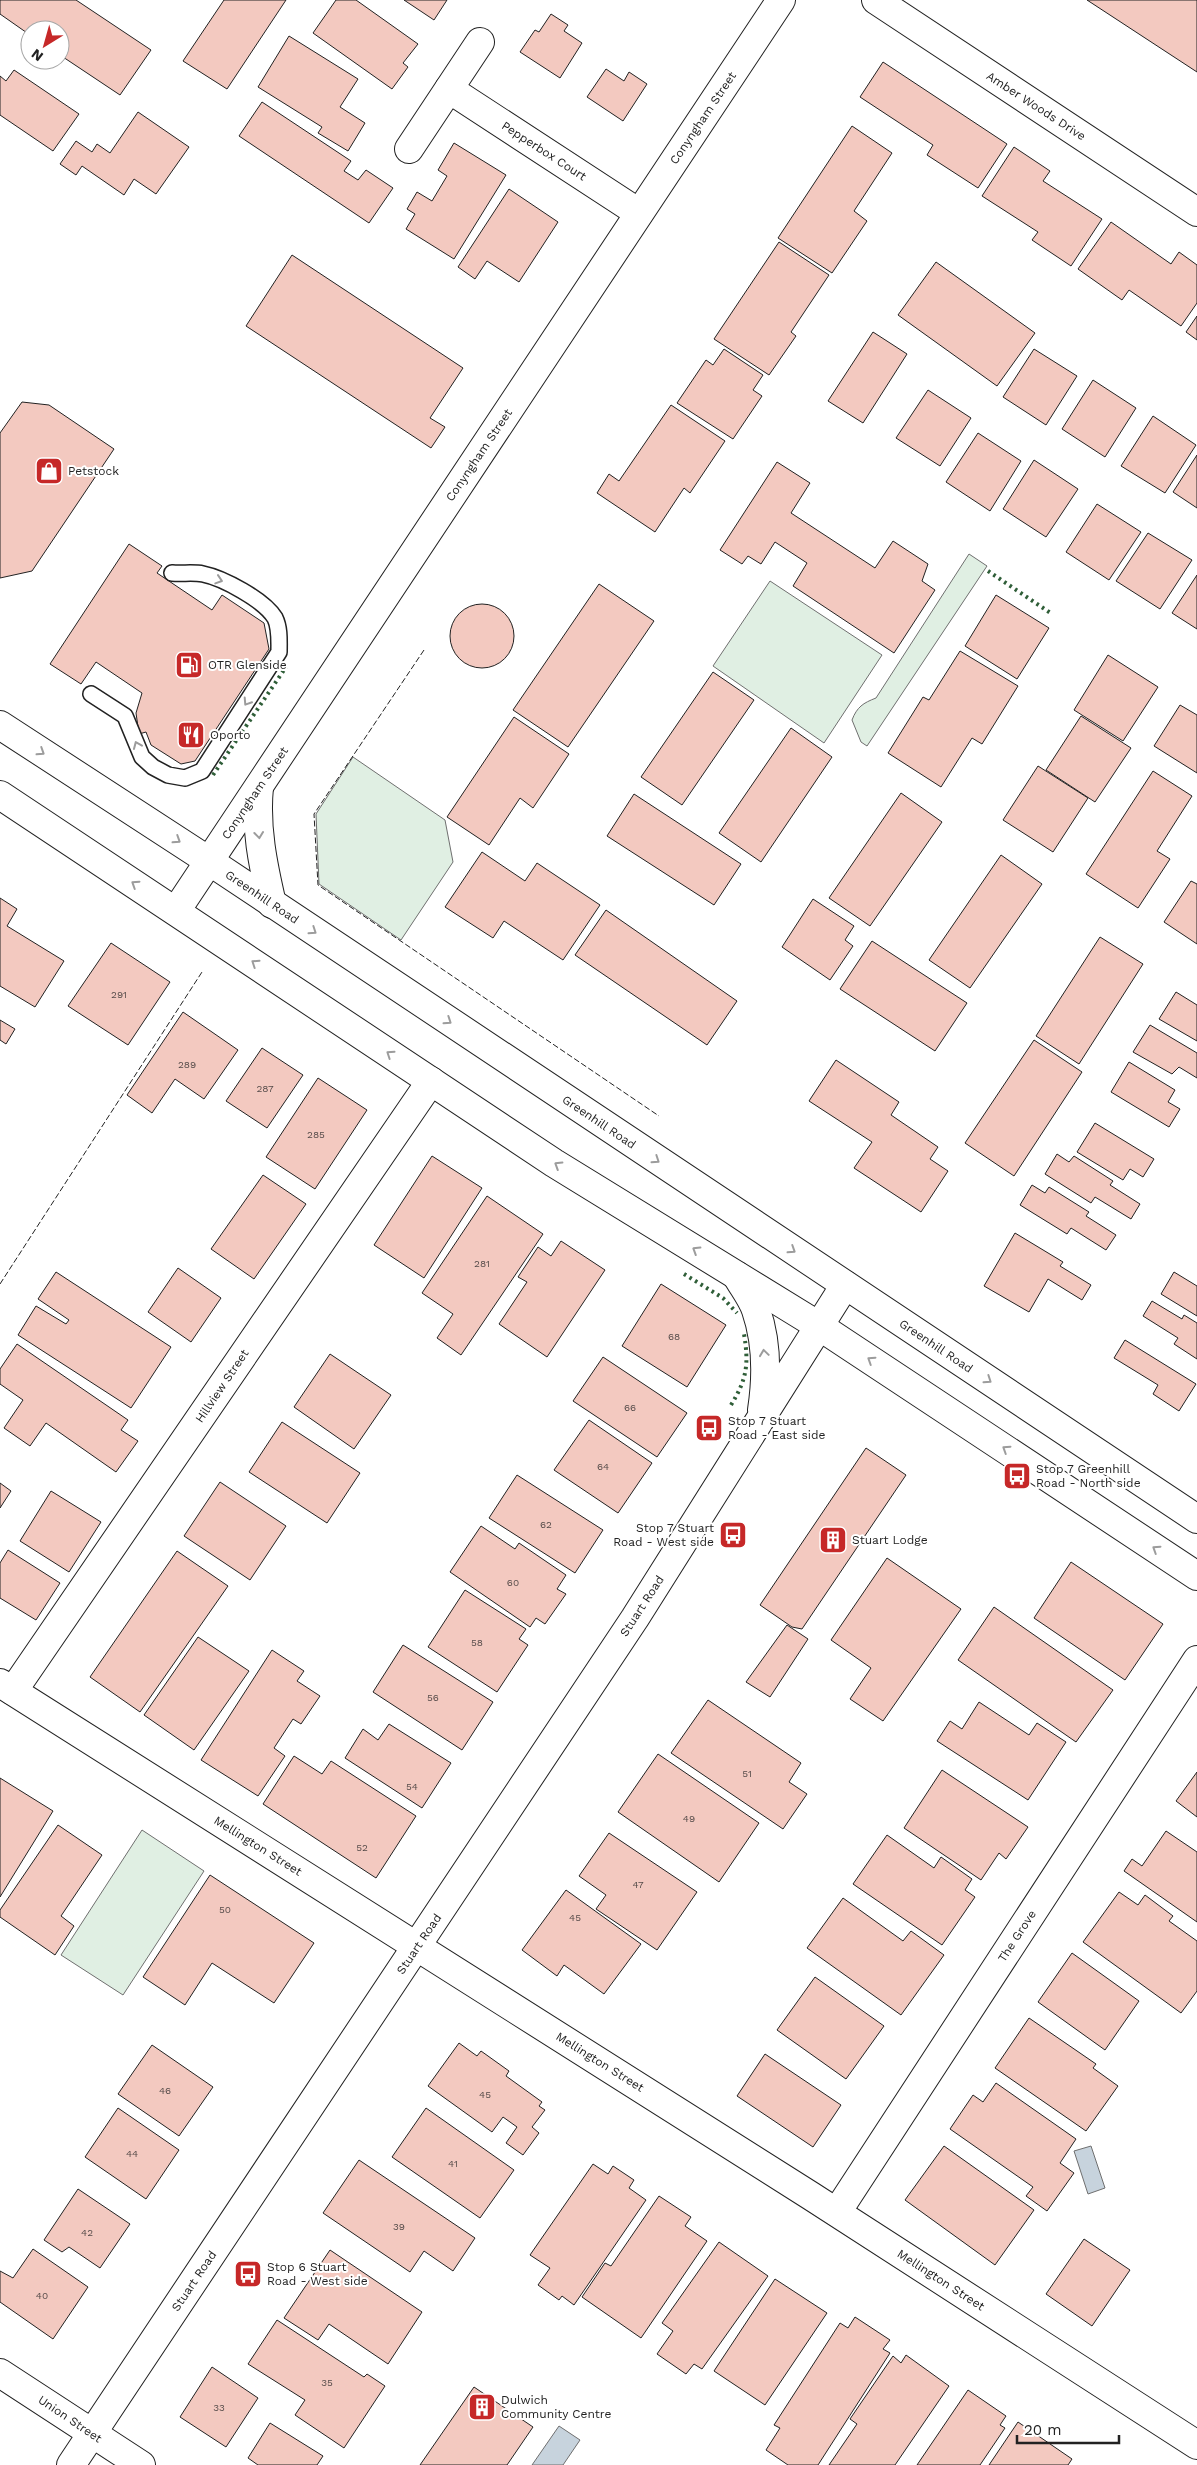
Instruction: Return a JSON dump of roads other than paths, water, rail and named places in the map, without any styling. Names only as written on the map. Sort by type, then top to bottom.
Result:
[{"type":"street","name":"Conyngham Street","points":[[176,911],[781,0]]},
{"type":"street","name":"Amber Woods Drive","points":[[876,0],[1197,212]]},
{"type":"street","points":[[409,149],[480,42]]},
{"type":"street","name":"Pepperbox Court","points":[[449,89],[639,213]]},
{"type":"street","name":"Greenhill Road","points":[[0,725],[209,861],[1197,1519]]},
{"type":"street","points":[[259,787],[256,811],[272,904]]},
{"type":"street","points":[[0,795],[554,1163],[819,1326],[1197,1576]]},
{"type":"street","name":"Hillview Street","points":[[7,1687],[431,1081]]},
{"type":"street","name":"Stuart Road","points":[[737,1276],[756,1309],[766,1357],[766,1387],[760,1419]]},
{"type":"street","name":"Stuart Road","points":[[72,2465],[635,1618],[845,1285]]},
{"type":"street","name":"The Grove","points":[[837,2212],[1197,1660]]},
{"type":"street","name":"Mellington Street","points":[[7,1687],[837,2212],[1197,2445]]},
{"type":"street","name":"Union Street","points":[[0,2373],[92,2435],[141,2465]]},
{"type":"lane","points":[[91,694],[125,716],[142,757],[154,767],[168,776],[184,778],[202,771],[279,652],[279,636],[276,619],[267,609],[230,583],[202,574],[172,573]]},
{"type":"place","name":"Petstock","points":[[49,471]]},
{"type":"place","name":"OTR Glenside","points":[[189,665]]},
{"type":"place","name":"Oporto","points":[[191,735]]},
{"type":"place","name":"Stop 7 Stuart Road - East side","points":[[709,1428]]},
{"type":"place","name":"Stop 7 Greenhill Road - North side","points":[[1017,1476]]},
{"type":"place","name":"Stop 7 Stuart Road - West side","points":[[733,1535]]},
{"type":"place","name":"Stuart Lodge","points":[[833,1540]]},
{"type":"place","name":"Stop 6 Stuart Road - West side","points":[[248,2274]]},
{"type":"place","name":"Dulwich Community Centre","points":[[482,2407]]}]
